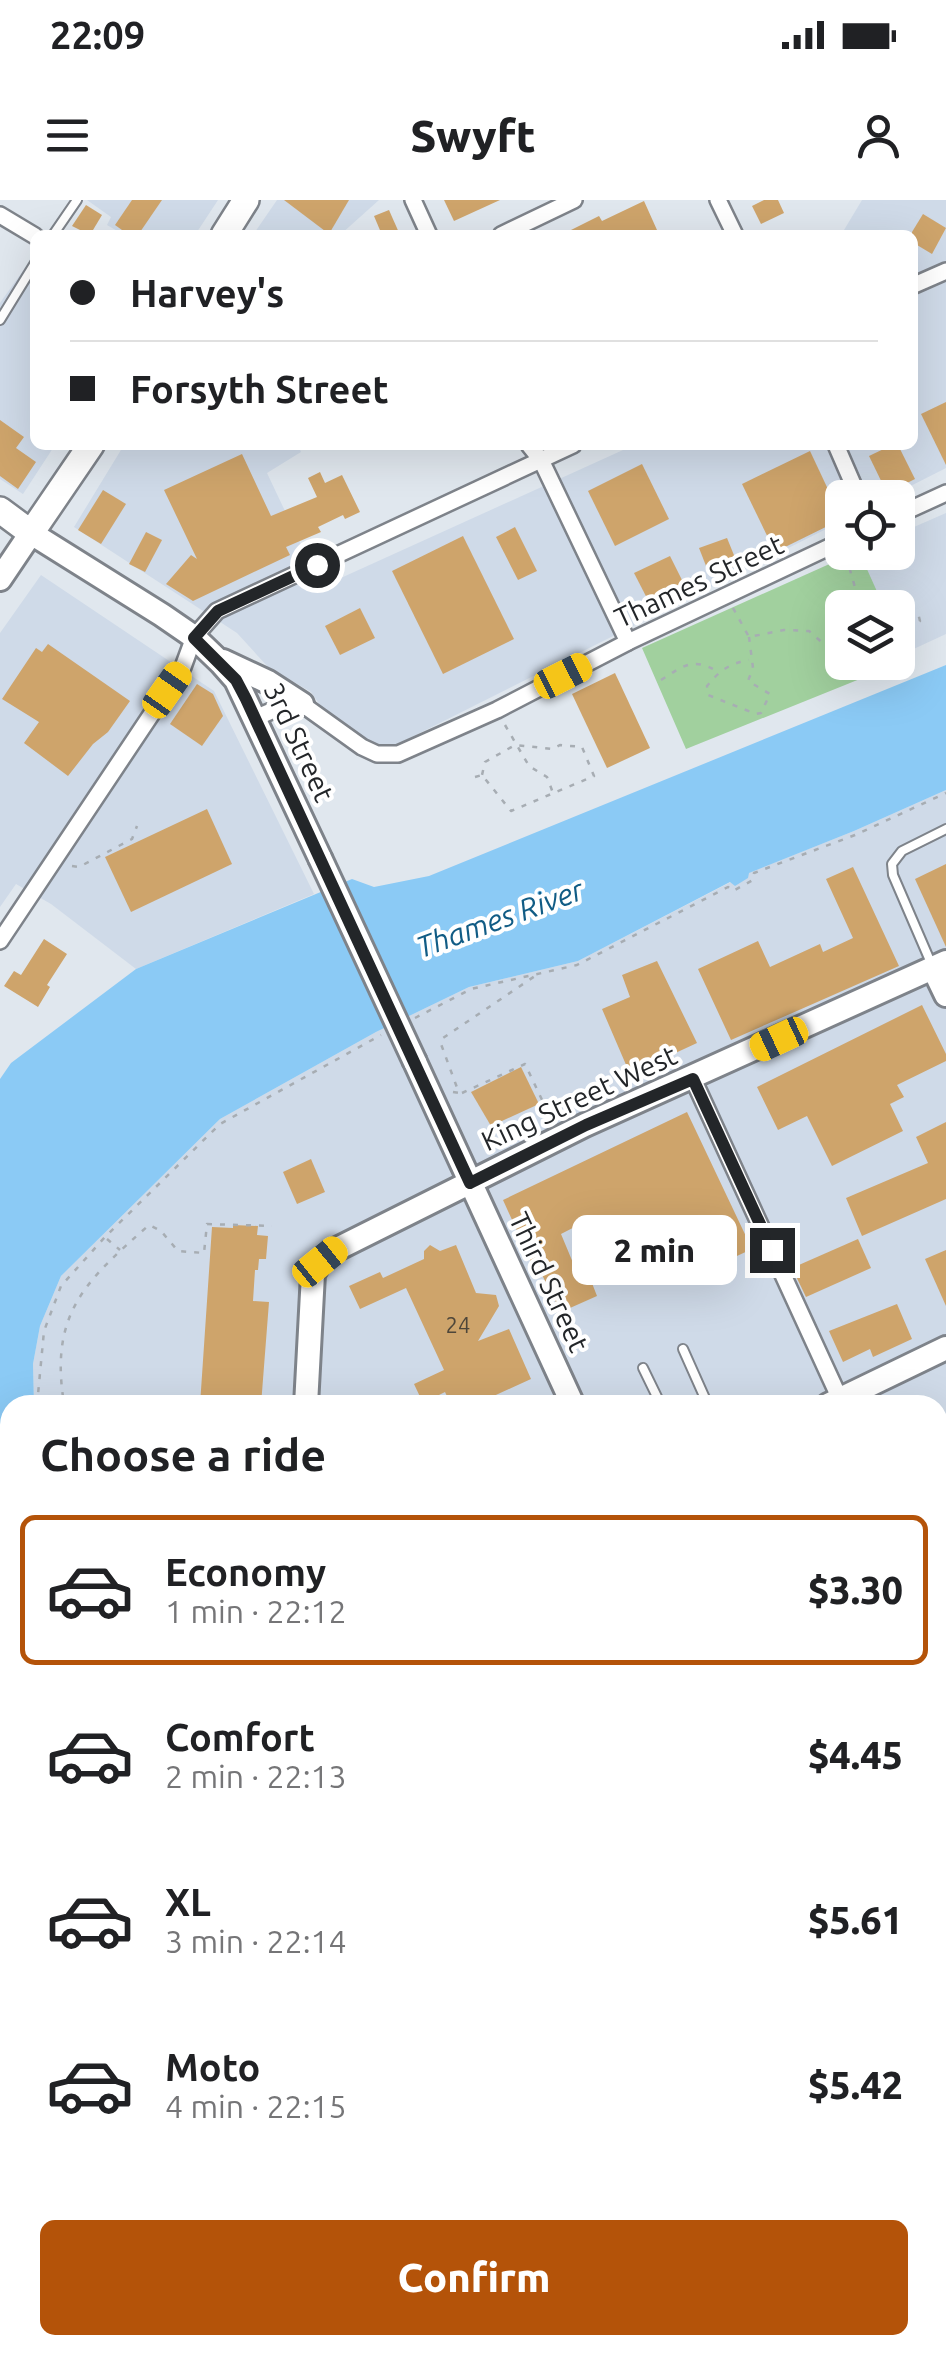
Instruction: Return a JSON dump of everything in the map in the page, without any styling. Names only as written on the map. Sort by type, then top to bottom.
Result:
[{"type":"main road","points":[[227,230],[246,200]]},
{"type":"main road","points":[[0,510],[31,532],[88,450]]},
{"type":"street","points":[[413,200],[428,230]]},
{"type":"street","points":[[512,230],[574,200]]},
{"type":"street","points":[[718,200],[733,230]]},
{"type":"street","points":[[0,214],[30,233]]},
{"type":"street","points":[[918,283],[946,271]]},
{"type":"street","points":[[533,450],[628,642]]},
{"type":"street","points":[[0,941],[182,667],[194,638],[218,611],[563,450]]},
{"type":"street","points":[[838,450],[851,480]]},
{"type":"street","points":[[915,508],[946,493]]},
{"type":"street","points":[[0,579],[31,532],[194,638],[215,657],[268,682],[302,704]]},
{"type":"street","name":"Thames Street","points":[[302,704],[362,746],[398,754],[498,710],[628,642],[825,549]]},
{"type":"street","name":"3rd Street","points":[[215,657],[236,680],[320,858]]},
{"type":"street","points":[[255,718],[283,706],[302,704]]},
{"type":"street","name":"Third Street","points":[[320,858],[568,1395]]},
{"type":"street","points":[[940,965],[946,995]]},
{"type":"street","name":"King Street West","points":[[306,1395],[313,1274],[320,1262],[337,1249],[586,1125],[940,965]]},
{"type":"street","points":[[693,1079],[831,1395]]},
{"type":"street","points":[[849,1395],[946,1348]]},
{"type":"lane","points":[[56,230],[77,200]]},
{"type":"lane","points":[[0,320],[30,272]]},
{"type":"lane","points":[[940,965],[893,875],[892,864],[902,850],[946,829]]},
{"type":"lane","points":[[682,1348],[703,1395]]},
{"type":"lane","points":[[643,1368],[655,1395]]},
{"type":"path","points":[[727,595],[749,636],[752,668],[748,681],[770,694],[760,712],[747,711],[708,695],[706,686],[718,672],[734,662],[750,660]]},
{"type":"path","points":[[915,624],[920,621],[917,609]]},
{"type":"path","points":[[749,636],[809,630],[825,645]]},
{"type":"path","points":[[661,680],[688,662],[703,663],[718,672]]},
{"type":"path","points":[[498,710],[515,745],[530,766],[547,778],[553,793]]},
{"type":"path","points":[[515,745],[553,750],[560,745],[582,747],[594,776],[511,811],[482,775],[485,762],[515,745]]},
{"type":"path","points":[[476,777],[482,775]]},
{"type":"path","points":[[405,1023],[470,989],[577,965],[728,887],[733,891],[753,880],[754,873],[855,835],[946,793]]},
{"type":"path","points":[[50,864],[79,867],[132,839],[137,826]]},
{"type":"path","points":[[460,1093],[441,1044],[443,1038],[538,974]]},
{"type":"path","points":[[38,1395],[44,1331],[61,1286],[106,1237],[220,1124],[389,1031]]},
{"type":"path","points":[[451,1092],[460,1093],[524,1064],[553,1122]]},
{"type":"path","points":[[63,1395],[58,1362],[64,1324],[85,1290],[149,1226],[160,1231],[178,1251],[204,1253],[207,1224],[272,1226]]},
{"type":"path","points":[[106,1237],[121,1251]]},
{"type":"shaded area","points":[[87,200],[218,200],[198,230],[116,230],[107,225],[111,217]]},
{"type":"shaded area","points":[[277,200],[379,200],[346,230],[256,230]]},
{"type":"shaded area","points":[[862,200],[946,200],[946,468],[915,484],[915,480],[825,480],[825,530],[398,744],[377,746],[324,711],[311,692],[268,667],[237,633],[74,527],[121,450],[300,450],[267,473],[321,587],[623,450],[918,450],[918,230],[844,230]]},
{"type":"shaded area","points":[[30,261],[30,450],[52,450],[23,494],[0,479],[0,303]]},
{"type":"shaded area","points":[[946,513],[946,634],[915,648],[915,590],[876,590],[866,570],[915,570],[915,527]]},
{"type":"shaded area","points":[[41,575],[214,691],[314,894],[136,969],[51,904],[16,884],[0,907],[0,633]]},
{"type":"shaded area","points":[[946,790],[946,1395],[34,1395],[33,1364],[40,1326],[61,1276],[220,1119],[376,1032],[469,987],[578,961],[731,882],[748,878],[748,873]]},
{"type":"green space","points":[[825,566],[825,570],[867,570],[876,590],[825,590],[825,680],[857,680],[686,749],[642,648]]},
{"type":"water","name":"Thames River","points":[[946,665],[946,790],[749,873],[735,886],[730,882],[578,961],[469,987],[376,1032],[220,1119],[61,1276],[40,1326],[33,1364],[34,1395],[0,1395],[0,1079],[11,1063],[136,969],[352,879],[374,887],[429,876]]},
{"type":"building","points":[[132,200],[162,200],[141,230],[122,230],[115,225]]},
{"type":"building","points":[[284,200],[349,200],[331,230],[324,230]]},
{"type":"building","points":[[444,200],[500,200],[454,221]]},
{"type":"building","points":[[764,200],[778,200],[784,213],[761,224],[752,206]]},
{"type":"building","points":[[644,201],[657,230],[571,230],[599,216],[602,221]]},
{"type":"building","points":[[86,205],[102,215],[93,230],[72,226]]},
{"type":"building","points":[[389,210],[398,230],[380,230],[374,216]]},
{"type":"building","points":[[923,214],[946,228],[932,254],[918,246],[918,230],[913,230]]},
{"type":"building","points":[[946,402],[946,465],[921,414]]},
{"type":"building","points":[[0,420],[24,437],[16,448],[36,462],[18,489],[0,476]]},
{"type":"building","points":[[882,450],[900,450],[915,479],[881,480],[869,456]]},
{"type":"building","points":[[810,451],[825,483],[825,527],[775,552],[742,484]]},
{"type":"building","points":[[242,454],[271,516],[317,497],[308,478],[320,472],[325,483],[342,475],[360,512],[318,527],[321,532],[286,547],[290,555],[193,601],[166,584],[191,555],[197,559],[164,490]]},
{"type":"building","points":[[642,464],[669,519],[615,546],[588,491]]},
{"type":"building","points":[[103,490],[126,504],[101,544],[78,530]]},
{"type":"building","points":[[515,527],[537,571],[518,580],[496,537]]},
{"type":"building","points":[[146,532],[162,540],[145,572],[129,564]]},
{"type":"building","points":[[463,536],[514,639],[443,674],[392,571]]},
{"type":"building","points":[[727,538],[738,565],[710,576],[699,548]]},
{"type":"building","points":[[670,556],[685,586],[650,604],[634,573]]},
{"type":"building","points":[[360,608],[375,638],[340,655],[325,626]]},
{"type":"building","points":[[48,644],[130,701],[68,776],[24,743],[39,722],[2,699],[36,648],[42,652]]},
{"type":"building","points":[[615,673],[650,748],[607,768],[572,694]]},
{"type":"building","points":[[197,684],[213,694],[223,716],[202,746],[170,724]]},
{"type":"building","points":[[207,809],[232,864],[131,912],[105,857]]},
{"type":"building","points":[[946,864],[946,947],[915,879]]},
{"type":"building","points":[[853,867],[899,966],[731,1040],[698,969],[758,941],[770,967],[820,944],[823,952],[853,938],[826,879]]},
{"type":"building","points":[[44,939],[67,954],[38,1007],[4,986],[14,971],[21,975]]},
{"type":"building","points":[[657,961],[697,1043],[630,1074],[602,1009],[630,997],[622,975]]},
{"type":"building","points":[[922,1005],[946,1061],[897,1085],[904,1097],[890,1104],[903,1131],[832,1166],[807,1116],[778,1130],[757,1087]]},
{"type":"building","points":[[521,1067],[539,1104],[491,1126],[471,1092]]},
{"type":"building","points":[[687,1112],[752,1249],[683,1281],[667,1248],[618,1268],[592,1218],[561,1234],[581,1282],[590,1278],[597,1296],[561,1312],[540,1271],[536,1273],[503,1200]]},
{"type":"building","points":[[946,1122],[946,1199],[862,1236],[846,1198],[928,1163],[916,1137]]},
{"type":"building","points":[[311,1159],[325,1192],[297,1204],[283,1172]]},
{"type":"building","points":[[258,1226],[257,1235],[268,1236],[266,1259],[259,1259],[255,1270],[253,1301],[269,1302],[262,1395],[201,1395],[212,1227]]},
{"type":"building","points":[[858,1239],[871,1268],[806,1297],[792,1268]]},
{"type":"building","points":[[430,1245],[440,1251],[456,1245],[476,1293],[496,1295],[499,1306],[478,1341],[509,1329],[531,1379],[496,1395],[419,1395],[414,1384],[444,1370],[406,1288],[360,1309],[349,1286],[380,1272],[383,1278],[424,1259],[424,1251]]},
{"type":"building","points":[[946,1250],[946,1306],[925,1259]]},
{"type":"building","points":[[897,1304],[912,1339],[873,1357],[870,1349],[843,1362],[829,1331]]},
{"type":"route","points":[[317,565],[218,611],[194,638],[236,680],[246,699],[470,1183],[586,1125],[693,1079],[772,1250]]}]
